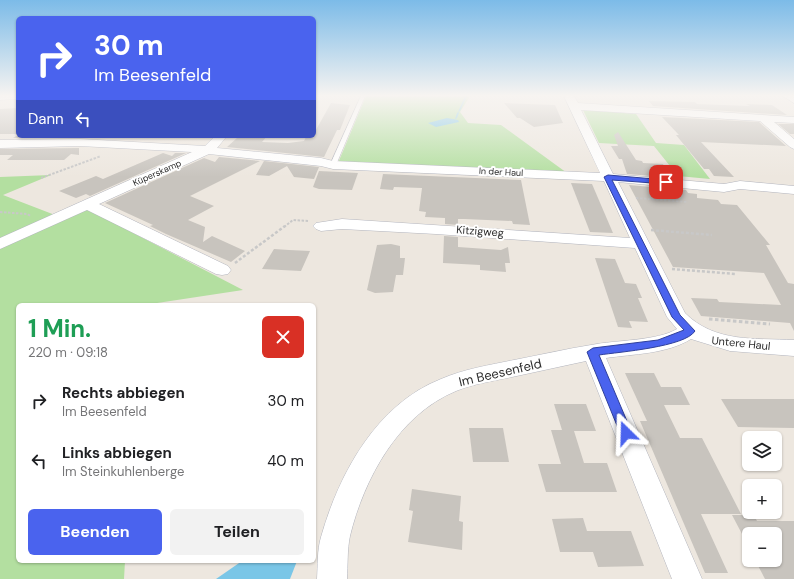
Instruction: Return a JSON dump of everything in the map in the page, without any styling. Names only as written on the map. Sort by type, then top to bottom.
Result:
[{"type":"street","points":[[582,123],[652,268],[683,324]]},
{"type":"street","points":[[768,123],[794,145]]},
{"type":"street","name":"Küperskamp","points":[[0,244],[208,150],[219,138]]},
{"type":"street","name":"In der Haul","points":[[0,144],[66,142],[131,144],[208,150],[321,162],[334,165],[608,177],[724,188],[740,185],[794,190]]},
{"type":"street","points":[[89,204],[222,270]]},
{"type":"street","name":"Kitzigweg","points":[[321,226],[342,224],[636,236]]},
{"type":"street","name":"Untere Haul","points":[[683,324],[705,338],[721,342],[794,348]]},
{"type":"street","name":"Im Beesenfeld","points":[[332,579],[335,538],[350,494],[368,458],[389,428],[417,403],[448,385],[478,376],[593,352],[658,343],[678,338],[683,324]]},
{"type":"street","points":[[593,352],[687,579]]},
{"type":"lane","points":[[334,165],[352,123]]},
{"type":"path","points":[[41,178],[102,156]]},
{"type":"path","points":[[617,197],[688,202]]},
{"type":"path","points":[[0,212],[27,214],[46,224]]},
{"type":"path","points":[[222,270],[230,266],[293,220],[306,220],[321,226]]},
{"type":"path","points":[[636,236],[712,235]]},
{"type":"path","points":[[652,268],[736,274]]},
{"type":"path","points":[[683,324],[770,324]]},
{"type":"green space","points":[[355,123],[468,123],[501,125],[567,173],[338,163]]},
{"type":"green space","points":[[589,123],[642,123],[656,143],[684,145],[710,179],[678,176],[654,146],[599,143]]},
{"type":"green space","points":[[51,175],[3,195],[55,215],[0,239],[0,177]]},
{"type":"green space","points":[[87,209],[243,290],[157,303],[16,303],[16,563],[125,563],[124,579],[0,579],[0,249]]},
{"type":"water","points":[[428,123],[454,123],[436,127]]},
{"type":"water","points":[[239,563],[296,563],[290,579],[216,579]]},
{"type":"building","points":[[0,123],[16,123],[16,134],[0,134]]},
{"type":"building","points":[[320,123],[343,123],[340,130],[337,130],[324,157],[227,147],[237,138],[265,138],[262,142],[288,143],[304,141],[306,138],[316,138],[316,130]]},
{"type":"building","points":[[528,123],[563,123],[534,127]]},
{"type":"building","points":[[668,123],[760,123],[786,146],[701,142],[734,177],[714,176],[709,169],[704,169],[676,135],[679,135]]},
{"type":"building","points":[[778,124],[794,124],[794,134],[790,134]]},
{"type":"building","points":[[618,132],[636,160],[642,161],[643,163],[663,164],[665,168],[670,168],[678,178],[627,174],[622,159],[619,159],[611,146],[618,146],[614,135]]},
{"type":"building","points":[[79,148],[79,155],[71,154],[64,160],[7,160],[13,155],[0,155],[0,149]]},
{"type":"building","points":[[163,153],[172,156],[175,153],[186,153],[90,196],[86,194],[76,198],[59,191],[96,176],[103,179]]},
{"type":"building","points":[[219,157],[260,161],[190,196],[214,206],[188,220],[205,227],[203,242],[212,236],[245,251],[231,262],[166,234],[150,226],[153,225],[105,203],[204,158],[215,162]]},
{"type":"building","points":[[264,161],[319,167],[314,179],[294,177],[287,166],[269,176],[256,175]]},
{"type":"building","points":[[319,171],[358,173],[352,190],[319,189],[313,187]]},
{"type":"building","points":[[383,174],[521,180],[530,225],[513,224],[512,221],[464,219],[458,219],[458,225],[445,224],[445,218],[425,217],[426,212],[419,211],[422,188],[394,187],[393,190],[380,189]]},
{"type":"building","points":[[571,183],[592,184],[613,233],[590,232]]},
{"type":"building","points":[[629,185],[686,190],[688,193],[697,194],[697,198],[718,200],[721,204],[737,205],[770,245],[766,245],[788,283],[794,284],[794,331],[790,323],[701,316],[691,298],[717,299],[719,302],[781,305],[764,273],[673,267]]},
{"type":"building","points":[[444,236],[458,237],[458,247],[501,250],[508,247],[510,263],[505,263],[506,272],[480,270],[480,265],[443,263]]},
{"type":"building","points":[[391,244],[400,246],[400,258],[405,258],[403,275],[396,275],[393,292],[375,293],[367,290],[377,245]]},
{"type":"building","points":[[274,249],[310,251],[301,271],[262,269]]},
{"type":"building","points":[[595,258],[615,259],[625,283],[636,284],[642,298],[638,298],[648,322],[629,321],[632,328],[618,327]]},
{"type":"building","points":[[625,373],[654,373],[661,387],[681,387],[690,405],[664,405],[680,438],[702,438],[741,514],[701,514],[728,573],[705,573],[640,421],[647,421]]},
{"type":"building","points":[[721,399],[794,399],[794,428],[738,427]]},
{"type":"building","points":[[554,404],[586,404],[596,431],[574,431],[584,463],[607,463],[617,492],[546,492],[538,464],[561,464],[551,430],[562,430]]},
{"type":"building","points":[[469,428],[503,428],[509,462],[473,462]]},
{"type":"building","points":[[412,489],[461,496],[459,521],[463,522],[462,550],[408,542],[413,511],[409,510]]},
{"type":"building","points":[[732,515],[742,515],[742,519],[756,519],[757,521],[794,521],[794,579],[765,579],[759,567],[782,567],[782,527],[742,527],[742,534]]},
{"type":"building","points":[[583,518],[587,531],[631,531],[644,566],[598,567],[593,552],[560,552],[552,519]]},
{"type":"route","points":[[626,433],[593,352],[658,343],[678,338],[690,331],[676,317],[608,177],[666,182]]}]
